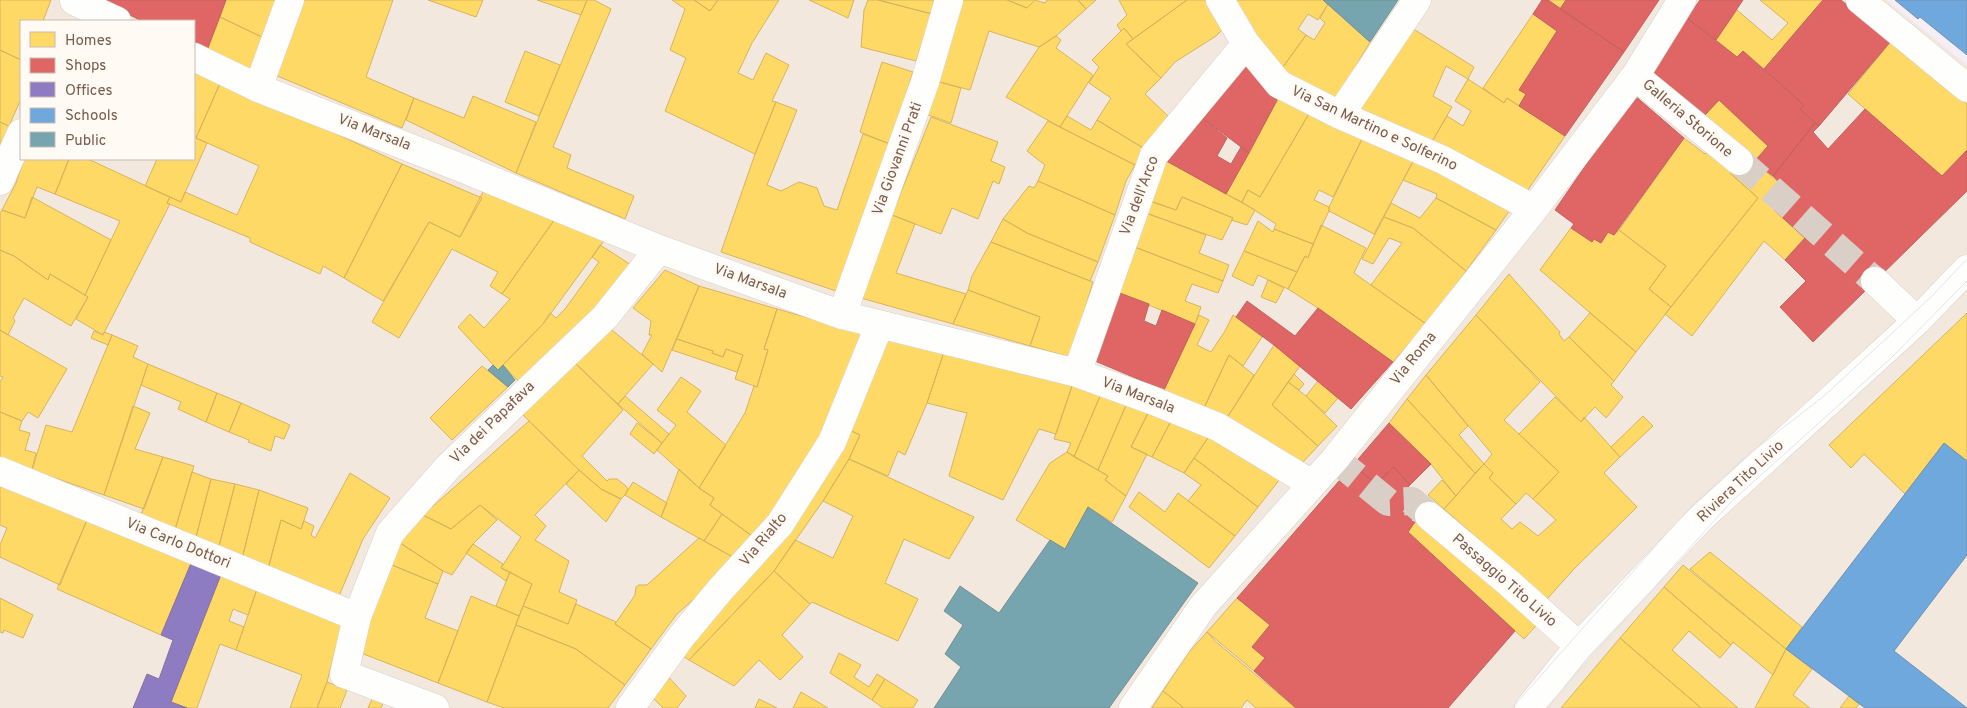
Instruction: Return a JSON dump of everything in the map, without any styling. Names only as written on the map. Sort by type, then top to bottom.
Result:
[{"type":"street","points":[[258,88],[290,0]]},
{"type":"street","name":"Via Giovanni Prati","points":[[842,315],[925,82],[949,0]]},
{"type":"street","name":"Via San Martino e Solferino","points":[[1220,0],[1246,44],[1279,84],[1340,115],[1443,160],[1526,205]]},
{"type":"street","points":[[1340,115],[1417,0]]},
{"type":"street","name":"Via Roma","points":[[1133,708],[1203,606],[1301,478],[1335,459],[1526,205],[1635,76],[1682,0]]},
{"type":"street","points":[[1860,0],[1967,88]]},
{"type":"street","points":[[72,8],[114,20]]},
{"type":"street","name":"Via dell'Arco","points":[[1077,373],[1154,154],[1246,44]]},
{"type":"street","name":"Via Marsala","points":[[195,58],[258,88],[660,249],[842,315],[879,326],[1077,373],[1154,401],[1218,427],[1301,478]]},
{"type":"street","name":"Galleria Storione","points":[[1635,76],[1739,162]]},
{"type":"street","points":[[0,181],[20,135]]},
{"type":"street","name":"Via dei Papafava","points":[[435,708],[344,674],[357,617],[390,533],[448,467],[605,317],[660,249]]},
{"type":"street","name":"Riviera Tito Livio","points":[[1529,708],[1579,646],[1701,518],[1917,321],[1967,269]]},
{"type":"street","points":[[1875,281],[1917,321]]},
{"type":"street","name":"Via Rialto","points":[[630,708],[681,637],[720,590],[780,524],[832,442],[879,326]]},
{"type":"street","name":"Via Carlo Dottori","points":[[0,471],[357,617]]},
{"type":"street","name":"Passaggio Tito Livio","points":[[1429,516],[1510,584],[1579,646]]},
{"type":"shaded area","points":[[0,0],[1967,0],[1967,708],[0,708]]},
{"type":"shaded area","points":[[1887,0],[1967,0],[1967,65],[1889,2]]},
{"type":"building: Homes","points":[[0,0],[51,0],[43,20],[20,20],[20,60],[0,50]]},
{"type":"building: Homes","points":[[226,0],[282,0],[268,40],[220,17]]},
{"type":"building: Homes","points":[[304,0],[393,0],[366,77],[414,98],[402,128],[275,75]]},
{"type":"building: Homes","points":[[428,0],[483,0],[476,17]]},
{"type":"building: Homes","points":[[537,0],[587,0],[581,15]]},
{"type":"building: Homes","points":[[587,0],[594,0],[611,9],[553,147],[571,155],[567,168],[634,196],[625,219],[516,173]]},
{"type":"building: Homes","points":[[672,0],[694,0],[710,11],[718,0],[779,0],[752,43],[738,73],[753,80],[766,53],[789,65],[772,101],[776,102],[755,154],[665,111],[686,58],[670,50],[685,9]]},
{"type":"building: Homes","points":[[694,0],[718,0],[710,11]]},
{"type":"building: Homes","points":[[809,0],[854,0],[848,18]]},
{"type":"building: Homes","points":[[868,0],[878,0],[932,14],[916,61],[861,47],[864,10]]},
{"type":"building: Homes","points":[[878,0],[936,0],[932,14]]},
{"type":"building: Homes","points":[[961,0],[1007,0],[1027,8],[1035,0],[1045,3],[1047,0],[1078,0],[1086,9],[1056,36],[1039,47],[989,31],[970,90],[936,81]]},
{"type":"building: Homes","points":[[1007,0],[1035,0],[1027,8]]},
{"type":"building: Homes","points":[[1078,0],[1096,0],[1086,9]]},
{"type":"building: Homes","points":[[1119,0],[1187,0],[1133,39],[1124,28],[1121,31],[1117,25],[1127,15]]},
{"type":"building: Homes","points":[[1187,0],[1213,0],[1228,24],[1216,36],[1175,62],[1161,78],[1126,44]]},
{"type":"building: Homes","points":[[1230,0],[1323,0],[1328,4],[1318,20],[1308,14],[1298,29],[1306,35],[1278,74]]},
{"type":"building: Homes","points":[[1548,0],[1566,0],[1560,9]]},
{"type":"building: Homes","points":[[1760,0],[1823,0],[1764,69],[1743,51],[1737,57],[1716,40],[1737,10],[1772,40],[1788,23]]},
{"type":"building: Homes","points":[[1328,4],[1370,42],[1337,98],[1278,74],[1306,35],[1314,40],[1325,23],[1320,18]]},
{"type":"building: Homes","points":[[1533,14],[1557,31],[1519,90],[1526,94],[1519,106],[1507,98],[1504,103],[1483,88]]},
{"type":"building: Homes","points":[[220,17],[268,40],[254,76],[206,53]]},
{"type":"building: Homes","points":[[1407,25],[1474,67],[1468,79],[1446,66],[1433,96],[1452,107],[1430,145],[1355,108]]},
{"type":"building: Homes","points":[[1124,28],[1133,39],[1126,44],[1161,78],[1145,94],[1168,116],[1145,149],[1097,120],[1111,98],[1089,83],[1099,67],[1092,60]]},
{"type":"building: Homes","points":[[1056,36],[1061,40],[1056,48],[1093,75],[1060,127],[1006,97],[1039,47]]},
{"type":"building: Homes","points":[[1891,41],[1967,104],[1967,150],[1942,176],[1848,94]]},
{"type":"building: Homes","points":[[0,50],[20,60],[20,101],[9,126],[0,122]]},
{"type":"building: Homes","points":[[525,51],[560,65],[539,116],[505,102]]},
{"type":"building: Homes","points":[[882,62],[913,72],[890,144],[860,132]]},
{"type":"building: Homes","points":[[195,68],[221,81],[196,138],[207,143],[181,202],[145,186],[157,160],[195,160]]},
{"type":"building: Homes","points":[[1468,79],[1504,103],[1507,98],[1565,136],[1525,194],[1430,145],[1447,116],[1463,126],[1471,111],[1455,101]]},
{"type":"building: Homes","points":[[221,81],[402,164],[344,278],[323,266],[320,274],[250,242],[250,238],[167,203],[170,197],[181,202],[185,192],[237,215],[259,166],[196,138]]},
{"type":"building: Homes","points":[[936,81],[961,88],[951,123],[926,114]]},
{"type":"building: Homes","points":[[1281,94],[1310,112],[1260,197],[1248,190],[1242,202],[1226,194]]},
{"type":"building: Homes","points":[[473,96],[536,122],[516,173],[406,120],[414,98],[464,118]]},
{"type":"building: Homes","points":[[1719,100],[1768,146],[1754,162],[1704,116]]},
{"type":"building: Homes","points":[[776,102],[797,110],[767,185],[781,191],[799,182],[817,188],[824,206],[837,210],[863,134],[890,144],[836,291],[721,252],[755,154]]},
{"type":"building: Homes","points":[[1310,112],[1364,135],[1333,197],[1319,190],[1314,200],[1329,207],[1329,211],[1313,244],[1274,229],[1276,224],[1242,202],[1248,190],[1260,197]]},
{"type":"building: Homes","points":[[1067,116],[1091,130],[1097,120],[1145,149],[1135,165],[1060,127]]},
{"type":"building: Homes","points":[[931,117],[998,142],[991,161],[1005,167],[999,184],[993,181],[978,219],[952,208],[941,234],[892,215]]},
{"type":"building: Homes","points":[[1048,121],[1135,165],[1126,181],[1115,215],[1038,181],[1045,165],[1027,151]]},
{"type":"building: Homes","points":[[0,122],[9,126],[0,148]]},
{"type":"building: Homes","points":[[1364,135],[1415,158],[1374,234],[1329,211],[1329,207]]},
{"type":"building: Homes","points":[[1684,138],[1705,154],[1712,145],[1737,164],[1730,173],[1758,198],[1671,307],[1649,289],[1666,266],[1619,230]]},
{"type":"building: Homes","points":[[1744,153],[1790,192],[1774,210],[1805,238],[1785,260],[1764,241],[1692,336],[1665,314],[1758,198],[1730,173]]},
{"type":"building: Homes","points":[[1161,158],[1255,210],[1247,225],[1231,220],[1233,218],[1182,197],[1176,210],[1147,200]]},
{"type":"building: Homes","points":[[1415,158],[1512,207],[1496,230],[1436,198],[1437,194],[1403,180]]},
{"type":"building: Homes","points":[[24,160],[69,160],[55,194],[37,187],[25,218],[2,210],[16,183]]},
{"type":"building: Homes","points":[[69,160],[90,160],[170,197],[167,203],[170,204],[103,335],[76,319],[88,297],[85,295],[120,221],[55,194]]},
{"type":"building: Homes","points":[[402,164],[482,198],[460,237],[429,222],[383,301],[344,278]]},
{"type":"building: Homes","points":[[1038,181],[1115,215],[1098,262],[1027,233],[1003,219],[1029,186],[1034,188]]},
{"type":"building: Homes","points":[[486,186],[557,216],[502,294],[490,286],[498,272],[452,249],[399,338],[372,322],[429,222],[460,237]]},
{"type":"building: Homes","points":[[32,197],[111,240],[85,295],[50,274],[48,280],[14,256],[0,250],[0,213],[2,210],[25,218]]},
{"type":"building: Homes","points":[[1182,197],[1233,218],[1222,240],[1143,212],[1147,200],[1176,210]]},
{"type":"building: Homes","points":[[1436,198],[1496,230],[1466,271],[1413,228],[1384,217],[1391,203],[1420,218]]},
{"type":"building: Homes","points":[[1143,212],[1206,235],[1199,253],[1229,265],[1223,281],[1132,246]]},
{"type":"building: Homes","points":[[892,215],[915,224],[896,273],[966,294],[953,324],[854,296]]},
{"type":"building: Homes","points":[[557,216],[606,238],[543,324],[498,370],[458,327],[470,314],[484,328],[510,299],[502,294]]},
{"type":"building: Homes","points":[[1384,217],[1413,228],[1466,271],[1426,324],[1371,285],[1402,243],[1389,238],[1373,264],[1362,259]]},
{"type":"building: Homes","points":[[1003,219],[1027,233],[1098,262],[1090,281],[991,242]]},
{"type":"building: Homes","points":[[1258,221],[1273,232],[1274,229],[1313,244],[1308,258],[1305,256],[1297,272],[1244,251]]},
{"type":"building: Homes","points":[[1321,225],[1366,248],[1354,273],[1426,324],[1393,362],[1318,308],[1288,289],[1305,256],[1308,258]]},
{"type":"building: Homes","points":[[1571,228],[1592,242],[1594,239],[1601,243],[1608,232],[1614,235],[1619,230],[1666,266],[1649,289],[1671,307],[1636,352],[1540,270]]},
{"type":"building: Homes","points":[[991,242],[1093,282],[1070,357],[1030,346],[1040,317],[968,290],[972,276]]},
{"type":"building: Homes","points":[[600,245],[636,268],[520,383],[503,365],[543,324],[550,313],[556,318],[565,309],[599,262],[592,257]]},
{"type":"building: Homes","points":[[1132,246],[1223,281],[1218,293],[1192,284],[1185,301],[1201,307],[1195,324],[1117,292]]},
{"type":"building: Homes","points":[[0,250],[14,256],[48,280],[50,274],[88,297],[71,326],[24,298],[13,318],[15,321],[8,335],[0,330]]},
{"type":"building: Homes","points":[[1244,251],[1297,272],[1288,289],[1258,275],[1253,286],[1232,276]]},
{"type":"building: Homes","points":[[665,270],[699,286],[662,372],[642,354],[652,335],[649,335],[651,321],[633,308]]},
{"type":"building: Homes","points":[[1509,274],[1560,332],[1559,334],[1564,341],[1569,337],[1614,381],[1611,385],[1623,397],[1606,418],[1595,407],[1581,422],[1476,315]]},
{"type":"building: Homes","points":[[1268,280],[1284,288],[1276,303],[1261,297]]},
{"type":"building: Homes","points":[[699,286],[777,309],[764,349],[768,350],[757,387],[735,379],[743,355],[726,349],[723,357],[712,353],[713,351],[677,339]]},
{"type":"building: Homes","points":[[968,290],[1040,317],[1030,346],[953,324]]},
{"type":"building: Homes","points":[[777,309],[869,335],[826,432],[756,539],[710,505],[714,498],[699,488],[745,413],[754,386],[757,387],[768,350],[764,349]]},
{"type":"building: Homes","points":[[1590,313],[1636,352],[1614,381],[1569,337]]},
{"type":"building: Homes","points":[[1967,313],[1967,461],[1944,443],[1905,494],[1864,454],[1851,468],[1829,445]]},
{"type":"building: Homes","points":[[1199,315],[1209,320],[1197,345],[1211,352],[1233,315],[1262,337],[1243,366],[1229,355],[1203,410],[1164,390]]},
{"type":"building: Homes","points":[[1476,315],[1540,382],[1504,420],[1559,472],[1533,499],[1526,493],[1516,504],[1489,478],[1493,473],[1484,464],[1492,454],[1426,375]]},
{"type":"building: Homes","points":[[606,325],[653,364],[618,404],[572,360]]},
{"type":"building: Homes","points":[[0,330],[67,369],[38,418],[28,412],[22,421],[0,412],[0,382],[3,377],[0,376]]},
{"type":"building: Homes","points":[[94,331],[103,335],[104,332],[112,335],[108,345],[91,338]]},
{"type":"building: Homes","points":[[112,335],[138,346],[133,357],[148,364],[104,495],[32,470],[46,425],[72,432]]},
{"type":"building: Homes","points":[[884,336],[944,352],[927,403],[905,455],[898,451],[888,476],[849,459],[860,435],[843,427]]},
{"type":"building: Homes","points":[[677,339],[713,351],[712,353],[723,357],[726,349],[743,355],[737,372],[672,350]]},
{"type":"building: Homes","points":[[1274,345],[1300,366],[1272,405],[1318,446],[1302,463],[1225,421]]},
{"type":"building: Homes","points":[[944,352],[1072,386],[1056,434],[1039,429],[1003,500],[949,476],[967,413],[927,403]]},
{"type":"building: Homes","points":[[1229,355],[1254,375],[1225,421],[1203,410]]},
{"type":"building: Homes","points":[[572,360],[623,410],[582,456],[607,481],[609,479],[617,479],[626,486],[628,489],[621,499],[601,489],[521,413]]},
{"type":"building: Homes","points":[[148,364],[217,393],[206,422],[178,409],[181,402],[141,385]]},
{"type":"building: Homes","points":[[482,366],[508,387],[452,440],[430,418]]},
{"type":"building: Homes","points":[[1294,374],[1304,384],[1299,390],[1288,382]]},
{"type":"building: Homes","points":[[1426,375],[1468,426],[1459,435],[1484,464],[1475,473],[1407,399]]},
{"type":"building: Homes","points":[[681,377],[701,391],[687,412],[726,445],[699,488],[657,450],[676,425],[657,410]]},
{"type":"building: Homes","points":[[1318,381],[1338,398],[1325,413],[1306,396]]},
{"type":"building: Homes","points":[[1288,382],[1306,396],[1337,426],[1318,446],[1272,405]]},
{"type":"building: Homes","points":[[1072,386],[1101,394],[1074,457],[1067,452],[1071,443],[1054,439]]},
{"type":"building: Homes","points":[[217,393],[241,403],[229,432],[206,422]]},
{"type":"building: Homes","points":[[1101,394],[1127,403],[1098,470],[1074,457]]},
{"type":"building: Homes","points":[[625,396],[669,434],[662,443],[618,404]]},
{"type":"building: Homes","points":[[1555,397],[1581,422],[1584,417],[1620,457],[1604,473],[1637,507],[1574,569],[1547,599],[1444,509],[1484,464],[1493,473],[1489,478],[1516,504],[1501,519],[1512,529],[1520,522],[1538,536],[1556,520],[1533,499],[1559,472],[1519,434]]},
{"type":"building: Homes","points":[[1407,399],[1475,473],[1456,496],[1431,464],[1389,423]]},
{"type":"building: Homes","points":[[241,403],[290,425],[284,439],[275,436],[271,451],[229,432]]},
{"type":"building: Homes","points":[[1127,403],[1149,411],[1131,447],[1147,454],[1126,496],[1105,480],[1108,476],[1098,470]]},
{"type":"building: Homes","points":[[133,406],[150,413],[135,449],[163,457],[144,509],[104,495]]},
{"type":"building: Homes","points":[[1149,411],[1171,421],[1152,457],[1131,447]]},
{"type":"building: Homes","points":[[0,412],[22,421],[19,430],[30,433],[25,450],[36,453],[32,470],[0,460]]},
{"type":"building: Homes","points":[[1643,416],[1653,426],[1620,457],[1611,447]]},
{"type":"building: Homes","points":[[529,421],[579,470],[535,515],[546,526],[535,540],[569,561],[559,592],[577,600],[568,624],[523,606],[532,584],[501,568],[521,537],[480,505],[451,529],[423,515]]},
{"type":"building: Homes","points":[[1171,421],[1212,432],[1184,473],[1152,457]]},
{"type":"building: Homes","points":[[637,423],[662,443],[654,454],[630,434]]},
{"type":"building: Homes","points":[[843,427],[860,435],[849,459],[823,501],[774,571],[689,660],[679,653]]},
{"type":"building: Homes","points":[[1212,432],[1280,479],[1258,507],[1194,458]]},
{"type":"building: Homes","points":[[1067,452],[1108,476],[1105,480],[1126,496],[1112,522],[1088,507],[1065,549],[1016,520],[1050,463]]},
{"type":"building: Homes","points":[[163,457],[194,466],[174,533],[140,517]]},
{"type":"building: Homes","points":[[1194,458],[1258,507],[1235,536],[1188,501],[1201,485],[1184,473]]},
{"type":"building: Homes","points":[[849,459],[974,517],[949,559],[904,539],[885,583],[918,599],[898,641],[812,602],[810,604],[774,571],[795,540],[833,558],[853,516],[823,501]]},
{"type":"building: Homes","points":[[679,469],[699,488],[714,498],[710,505],[722,514],[704,541],[661,517]]},
{"type":"building: Homes","points":[[579,470],[601,489],[621,499],[606,522],[566,484]]},
{"type":"building: Homes","points":[[192,472],[211,479],[195,541],[174,533]]},
{"type":"building: Homes","points":[[350,473],[390,498],[363,539],[339,596],[268,569],[281,520],[301,529],[304,521],[314,526],[311,535],[315,538]]},
{"type":"building: Homes","points":[[211,479],[235,484],[218,550],[195,541]]},
{"type":"building: Homes","points":[[1442,480],[1456,496],[1444,509],[1428,495]]},
{"type":"building: Homes","points":[[633,482],[667,503],[661,517],[625,495]]},
{"type":"building: Homes","points":[[0,483],[87,520],[60,585],[0,557],[0,545],[7,528],[0,525]]},
{"type":"building: Homes","points":[[235,484],[259,490],[242,559],[218,550]]},
{"type":"building: Homes","points":[[259,490],[308,508],[301,529],[281,520],[268,569],[242,559]]},
{"type":"building: Homes","points":[[1139,492],[1165,512],[1178,493],[1235,536],[1209,568],[1129,507]]},
{"type":"building: Homes","points":[[480,505],[497,520],[473,544],[452,575],[397,541],[423,515],[451,529]]},
{"type":"building: Homes","points":[[722,514],[756,539],[738,560],[704,541]]},
{"type":"building: Homes","points":[[87,520],[192,561],[161,635],[57,589]]},
{"type":"building: Homes","points":[[1415,522],[1544,617],[1524,639],[1408,532]]},
{"type":"building: Homes","points":[[699,538],[738,560],[677,614],[651,649],[615,624],[635,595],[636,587],[647,585]]},
{"type":"building: Homes","points":[[397,541],[443,571],[438,584],[387,563]]},
{"type":"building: Homes","points":[[473,544],[503,564],[501,568],[510,572],[506,581],[466,553]]},
{"type":"building: Homes","points":[[1710,552],[1802,627],[1786,649],[1690,569]]},
{"type":"building: Homes","points":[[387,563],[438,584],[425,618],[458,631],[438,683],[356,651]]},
{"type":"building: Homes","points":[[1683,565],[1786,649],[1773,675],[1733,642],[1731,645],[1664,587]]},
{"type":"building: Homes","points":[[774,571],[810,604],[782,635],[803,657],[780,680],[759,660],[734,686],[689,660]]},
{"type":"building: Homes","points":[[222,572],[258,586],[248,615],[233,609],[229,621],[244,627],[236,650],[220,644],[197,708],[187,708],[171,702]]},
{"type":"building: Homes","points":[[510,572],[532,584],[519,616],[496,606]]},
{"type":"building: Homes","points":[[258,586],[342,624],[327,682],[317,708],[290,708],[302,675],[236,650]]},
{"type":"building: Homes","points":[[1664,587],[1731,645],[1720,658],[1689,631],[1672,650],[1738,708],[1701,708],[1620,638]]},
{"type":"building: Homes","points":[[471,596],[519,616],[487,702],[438,683]]},
{"type":"building: Homes","points":[[0,598],[33,615],[23,638],[4,630],[3,633],[0,632]]},
{"type":"building: Homes","points":[[1237,598],[1270,625],[1252,647],[1265,658],[1254,671],[1207,632]]},
{"type":"building: Homes","points":[[576,604],[616,622],[615,624],[651,649],[625,685],[576,649],[516,625],[523,606],[568,624]]},
{"type":"building: Homes","points":[[516,625],[576,649],[625,685],[608,708],[504,708],[487,702]]},
{"type":"building: Homes","points":[[1207,632],[1216,642],[1296,708],[1256,708],[1247,700],[1241,708],[1184,708],[1163,691],[1189,652]]},
{"type":"building: Homes","points":[[1620,638],[1701,708],[1561,708]]},
{"type":"building: Homes","points":[[1786,649],[1812,669],[1793,695],[1810,708],[1755,708]]},
{"type":"building: Homes","points":[[839,653],[861,665],[854,677],[869,687],[877,674],[885,679],[872,700],[830,673]]},
{"type":"building: Homes","points":[[664,672],[686,696],[677,708],[663,708],[648,693]]},
{"type":"building: Homes","points":[[885,679],[918,700],[913,708],[883,708],[872,700]]},
{"type":"building: Homes","points":[[327,682],[347,690],[340,708],[317,708]]},
{"type":"building: Homes","points":[[1163,691],[1184,708],[1152,708]]},
{"type":"building: Homes","points":[[801,692],[828,708],[793,708]]},
{"type":"building: Homes","points":[[1849,696],[1859,704],[1856,708],[1840,708]]},
{"type":"building: Homes","points":[[372,699],[383,703],[381,708],[368,708]]},
{"type":"building: Homes","points":[[759,699],[777,708],[755,708]]},
{"type":"building: Shops","points":[[99,0],[226,0],[206,53],[195,48],[195,20],[140,20]]},
{"type":"building: Shops","points":[[1542,0],[1548,0],[1624,52],[1565,136],[1519,106],[1526,94],[1519,90],[1557,31],[1533,14]]},
{"type":"building: Shops","points":[[1566,0],[1659,0],[1624,52],[1560,9]]},
{"type":"building: Shops","points":[[1700,0],[1743,0],[1716,40],[1687,18]]},
{"type":"building: Shops","points":[[1823,0],[1841,0],[1891,41],[1819,126],[1800,109],[1804,105],[1764,69]]},
{"type":"building: Shops","points":[[1687,18],[1737,57],[1743,51],[1804,105],[1800,109],[1815,123],[1773,176],[1754,162],[1768,146],[1719,100],[1704,116],[1651,70]]},
{"type":"building: Shops","points":[[1240,60],[1277,100],[1249,153],[1196,113]]},
{"type":"building: Shops","points":[[1634,95],[1684,138],[1614,235],[1608,232],[1601,243],[1594,239],[1592,242],[1571,228],[1574,224],[1555,210]]},
{"type":"building: Shops","points":[[1865,109],[1942,176],[1967,150],[1967,191],[1813,342],[1780,307],[1806,281],[1785,260],[1805,238],[1774,210],[1790,192],[1773,176],[1815,123],[1819,126],[1813,132],[1828,149]]},
{"type":"building: Shops","points":[[1196,113],[1227,138],[1217,156],[1231,164],[1241,147],[1249,153],[1226,194],[1161,158]]},
{"type":"building: Shops","points":[[1117,292],[1149,304],[1144,321],[1156,326],[1162,310],[1195,324],[1164,390],[1095,361]]},
{"type":"building: Shops","points":[[1247,301],[1295,336],[1318,308],[1393,362],[1351,409],[1274,345],[1236,317]]},
{"type":"building: Shops","points":[[1389,423],[1431,464],[1410,485],[1394,467],[1376,484],[1353,465]]},
{"type":"building: Shops","points":[[1353,465],[1376,484],[1394,467],[1410,485],[1405,490],[1430,514],[1414,515],[1411,521],[1415,522],[1408,532],[1515,631],[1448,708],[1296,708],[1254,671],[1265,658],[1252,647],[1270,625],[1237,598]]},
{"type":"building: Offices","points":[[192,561],[222,572],[171,702],[187,708],[133,708],[147,674],[159,679],[173,640],[161,635]]},
{"type":"building: Schools","points":[[1895,0],[1967,0],[1967,55],[1920,17],[1918,19]]},
{"type":"building: Schools","points":[[1944,443],[1967,461],[1967,555],[1894,651],[1967,708],[1865,708],[1786,649]]},
{"type":"building: Public","points":[[1323,0],[1398,0],[1370,42]]},
{"type":"building: Public","points":[[493,365],[498,370],[503,365],[515,380],[508,387],[488,370]]},
{"type":"building: Public","points":[[1088,507],[1198,583],[1109,708],[934,708],[961,667],[945,654],[963,625],[944,611],[960,586],[999,613],[1050,540],[1065,549]]},
{"type":"tunnel","points":[[1739,161],[1875,281]]},
{"type":"tunnel","points":[[1335,459],[1388,502],[1412,501],[1429,516]]},
{"type":"tram line","points":[[1512,708],[1692,505],[1739,462],[1824,396],[1931,297],[1967,259]]},
{"type":"tram line","points":[[1546,708],[1731,502],[1890,359],[1967,281]]}]
